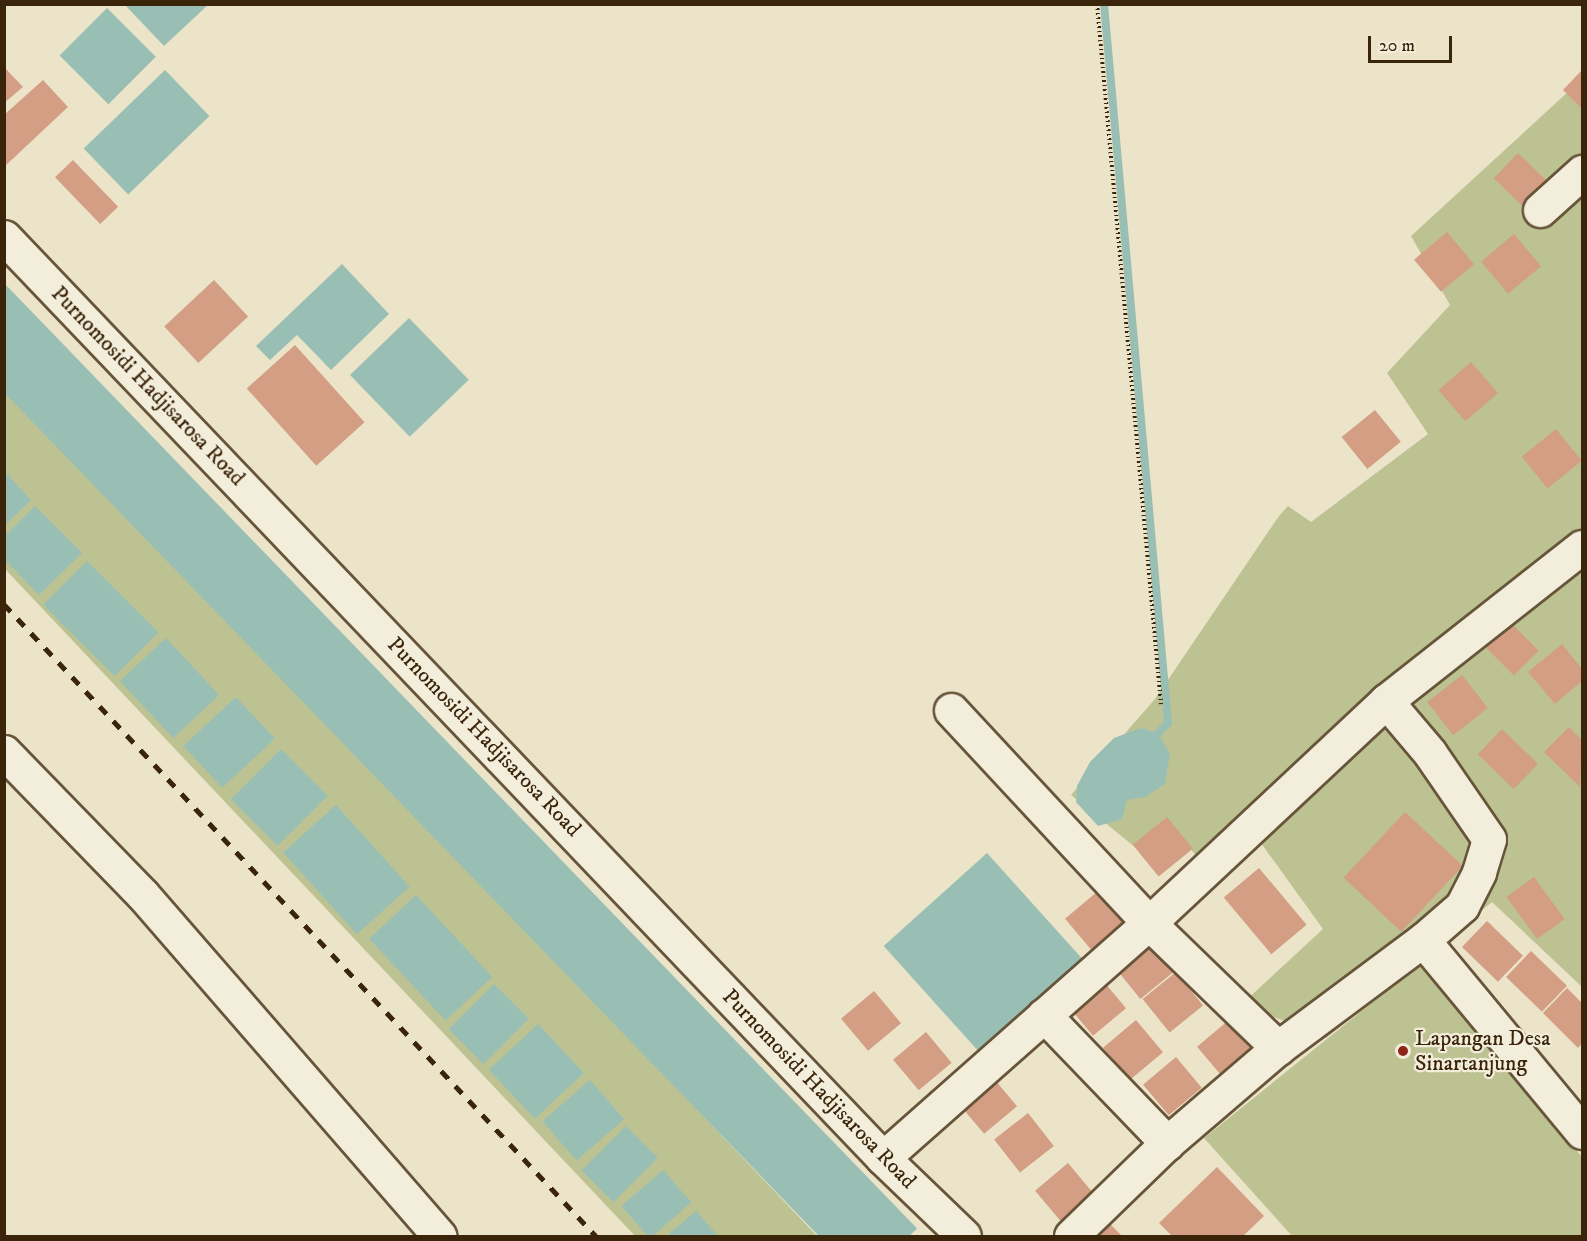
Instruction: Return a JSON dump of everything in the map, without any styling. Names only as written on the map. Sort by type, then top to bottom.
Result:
[{"type":"street","points":[[1540,210],[1582,172]]},
{"type":"street","name":"Purnomosidi Hadjisarosa Road","points":[[4,237],[883,1158],[964,1236]]},
{"type":"street","points":[[883,1158],[1149,923],[1386,701],[1578,561]]},
{"type":"street","points":[[1071,1236],[1167,1143],[1278,1048],[1424,940],[1462,906],[1479,872],[1489,839],[1430,753],[1386,701]]},
{"type":"street","points":[[951,710],[1149,923],[1278,1048]]},
{"type":"street","points":[[4,752],[143,895],[439,1236]]},
{"type":"street","points":[[1424,940],[1582,1132]]},
{"type":"street","points":[[1044,1015],[1167,1143]]},
{"type":"path","points":[[1097,4],[1161,704]]},
{"type":"green space","points":[[1582,79],[1582,987],[1492,902],[1326,1038],[1242,1004],[1323,929],[1258,839],[1210,873],[1176,831],[1136,848],[1071,795],[1155,699],[1288,506],[1311,522],[1428,434],[1387,373],[1450,305],[1411,236]]},
{"type":"green space","points":[[4,379],[817,1236],[635,1236],[5,569]]},
{"type":"green space","name":"Lapangan Desa Sinartanjung","points":[[1420,964],[1582,1157],[1582,1236],[1292,1236],[1204,1138]]},
{"type":"water","points":[[125,5],[208,5],[164,46]]},
{"type":"water","points":[[107,8],[156,57],[108,104],[60,55]]},
{"type":"water","points":[[165,70],[209,116],[128,195],[84,148]]},
{"type":"water","points":[[342,264],[389,314],[331,370],[297,335],[270,360],[256,346]]},
{"type":"water","points":[[5,284],[917,1228],[909,1236],[819,1236],[4,392],[4,285]]},
{"type":"water","points":[[409,318],[469,380],[410,437],[350,375]]},
{"type":"water","points":[[5,472],[31,500],[5,525]]},
{"type":"water","points":[[35,506],[82,553],[39,595],[4,559],[5,536]]},
{"type":"water","points":[[87,561],[158,632],[115,676],[43,605]]},
{"type":"water","points":[[166,638],[219,695],[173,738],[120,681]]},
{"type":"water","points":[[236,697],[275,739],[222,788],[183,746]]},
{"type":"water","points":[[1141,728],[1158,733],[1170,754],[1165,784],[1145,797],[1127,800],[1122,819],[1098,826],[1076,802],[1077,786],[1090,762],[1114,738]]},
{"type":"water","points":[[281,749],[328,796],[277,846],[231,799]]},
{"type":"water","points":[[336,805],[410,887],[357,934],[283,853]]},
{"type":"water","points":[[987,853],[1082,959],[979,1052],[884,946]]},
{"type":"water","points":[[416,895],[492,977],[446,1021],[369,939]]},
{"type":"water","points":[[494,984],[529,1019],[483,1064],[449,1029]]},
{"type":"water","points":[[538,1024],[584,1073],[535,1119],[489,1070]]},
{"type":"water","points":[[590,1080],[624,1119],[577,1161],[542,1121]]},
{"type":"water","points":[[626,1126],[658,1158],[613,1202],[581,1171]]},
{"type":"water","points":[[663,1170],[691,1202],[653,1236],[647,1236],[621,1206]]},
{"type":"water","points":[[696,1211],[718,1236],[667,1236]]},
{"type":"building","points":[[4,67],[23,87],[4,103]]},
{"type":"building","points":[[1582,70],[1582,109],[1563,90]]},
{"type":"building","points":[[43,80],[68,107],[4,167],[4,115]]},
{"type":"building","points":[[1518,153],[1554,188],[1530,213],[1494,178]]},
{"type":"building","points":[[73,160],[118,207],[100,224],[55,177]]},
{"type":"building","points":[[1447,232],[1474,264],[1441,292],[1414,260]]},
{"type":"building","points":[[1514,234],[1541,266],[1508,294],[1481,262]]},
{"type":"building","points":[[214,280],[248,317],[198,363],[164,326]]},
{"type":"building","points":[[295,345],[365,422],[316,466],[247,388]]},
{"type":"building","points":[[1471,362],[1498,393],[1465,421],[1439,390]]},
{"type":"building","points":[[1375,410],[1401,442],[1367,469],[1342,437]]},
{"type":"building","points":[[1556,429],[1582,461],[1548,489],[1522,457]]},
{"type":"building","points":[[1504,616],[1539,651],[1514,675],[1479,641]]},
{"type":"building","points":[[1562,644],[1582,669],[1582,681],[1555,704],[1528,672]]},
{"type":"building","points":[[1462,675],[1488,708],[1453,735],[1427,702]]},
{"type":"building","points":[[1569,727],[1582,740],[1580,787],[1544,752]]},
{"type":"building","points":[[1502,729],[1538,764],[1514,789],[1478,754]]},
{"type":"building","points":[[1405,812],[1463,866],[1401,932],[1344,878]]},
{"type":"building","points":[[1167,817],[1193,849],[1159,877],[1133,845]]},
{"type":"building","points":[[1259,868],[1307,925],[1271,954],[1224,898]]},
{"type":"building","points":[[1534,877],[1565,919],[1537,939],[1506,897]]},
{"type":"building","points":[[1098,891],[1125,923],[1092,951],[1065,919]]},
{"type":"building","points":[[1487,921],[1523,956],[1498,982],[1462,947]]},
{"type":"building","points":[[1148,940],[1174,972],[1140,999],[1115,967]]},
{"type":"building","points":[[1531,951],[1567,986],[1542,1012],[1506,977]]},
{"type":"building","points":[[1176,972],[1203,1005],[1170,1032],[1143,999]]},
{"type":"building","points":[[1099,976],[1126,1008],[1093,1036],[1066,1004]]},
{"type":"building","points":[[1567,988],[1582,1003],[1582,1043],[1578,1048],[1543,1013]]},
{"type":"building","points":[[874,991],[901,1023],[868,1051],[841,1019]]},
{"type":"building","points":[[1230,1019],[1257,1051],[1224,1079],[1197,1047]]},
{"type":"building","points":[[1136,1020],[1163,1052],[1130,1080],[1103,1048]]},
{"type":"building","points":[[926,1032],[952,1063],[919,1090],[893,1060]]},
{"type":"building","points":[[1176,1057],[1202,1088],[1169,1115],[1143,1085]]},
{"type":"building","points":[[990,1074],[1017,1106],[984,1134],[957,1102]]},
{"type":"building","points":[[1028,1113],[1054,1146],[1020,1173],[994,1139]]},
{"type":"building","points":[[1068,1163],[1095,1195],[1062,1223],[1035,1191]]},
{"type":"building","points":[[1217,1167],[1264,1216],[1243,1236],[1172,1236],[1159,1223]]},
{"type":"building","points":[[1108,1222],[1122,1236],[1092,1236]]},
{"type":"waterway","points":[[1104,4],[1168,723],[1158,733]]},
{"type":"railway","points":[[4,604],[596,1236]]},
{"type":"place","name":"Lapangan Desa Sinartanjung","points":[[1403,1051]]}]
